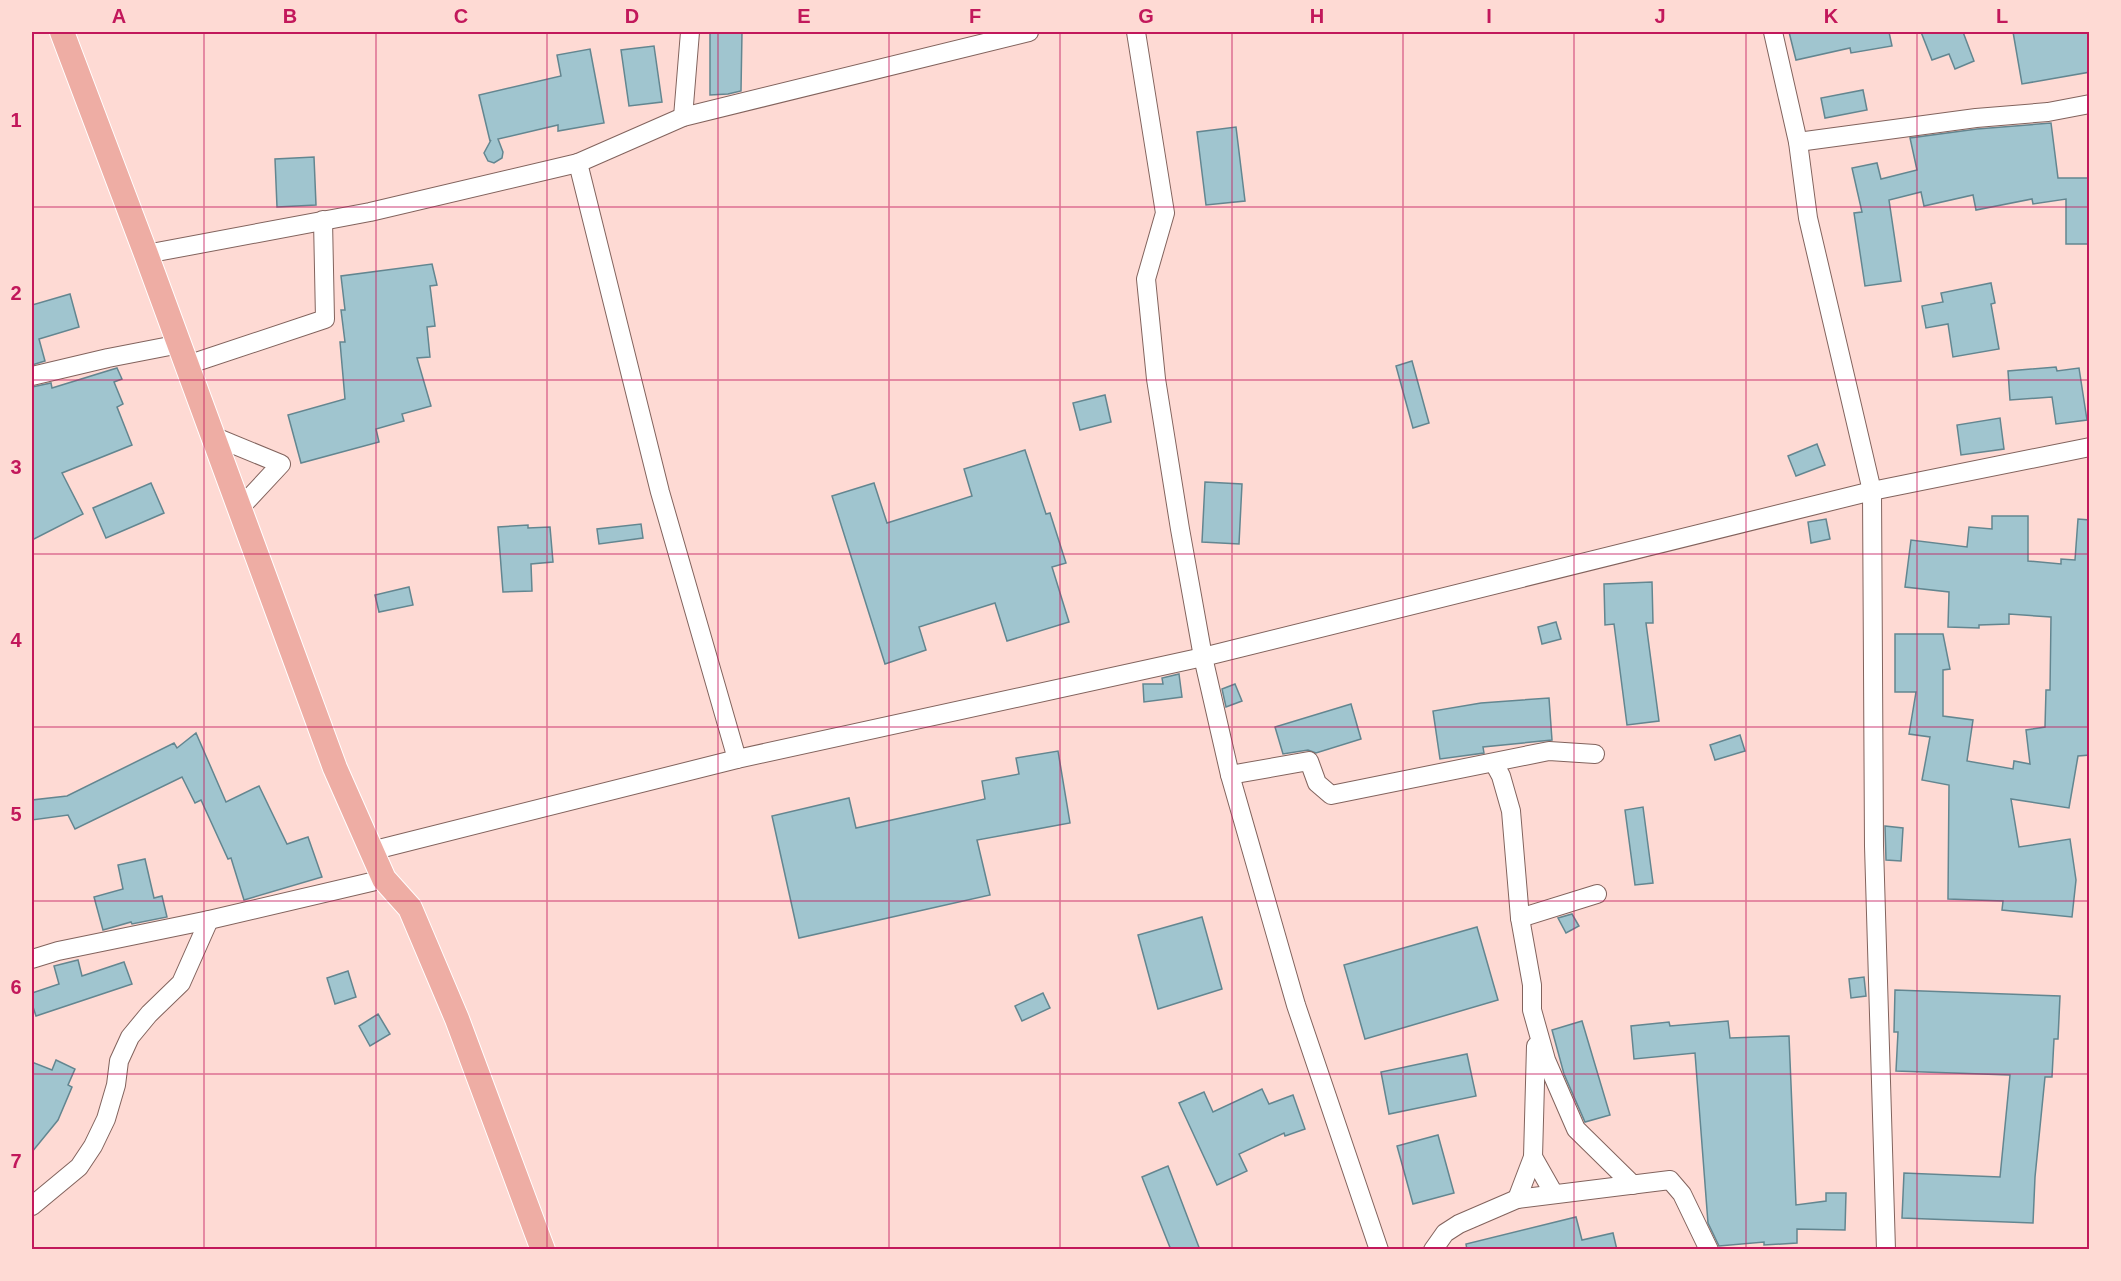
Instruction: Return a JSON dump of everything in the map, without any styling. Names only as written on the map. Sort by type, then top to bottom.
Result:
[{"type":"main road","points":[[62,32],[335,768],[384,879],[410,908],[457,1019],[543,1250]]},
{"type":"street","points":[[683,117],[690,32]]},
{"type":"street","points":[[146,254],[370,212],[578,163],[683,117],[1029,32]]},
{"type":"street","points":[[1136,32],[1166,213],[1146,279],[1156,379],[1203,657],[1230,775],[1296,1005],[1379,1250]]},
{"type":"street","points":[[1773,32],[1798,142],[1808,218],[1872,491],[1874,846],[1886,1250]]},
{"type":"street","points":[[1798,142],[1976,118],[2048,112],[2090,104]]},
{"type":"street","points":[[578,163],[660,492],[737,759]]},
{"type":"street","points":[[32,376],[108,358],[183,355],[326,319],[323,220]]},
{"type":"street","points":[[213,436],[280,464],[240,508]]},
{"type":"street","points":[[371,851],[737,759],[1203,657],[1872,491],[2090,447]]},
{"type":"street","points":[[1230,775],[1309,761],[1317,783],[1331,795],[1549,752],[1595,754]]},
{"type":"street","points":[[1494,763],[1501,776],[1511,811],[1520,918],[1532,985],[1532,1010],[1546,1060],[1576,1129],[1633,1185]]},
{"type":"street","points":[[32,959],[58,951],[209,920],[384,879]]},
{"type":"street","points":[[1520,918],[1597,894]]},
{"type":"street","points":[[32,1206],[79,1167],[93,1146],[106,1119],[116,1085],[119,1061],[130,1037],[149,1014],[181,983],[209,920]]},
{"type":"street","points":[[1517,1199],[1533,1157],[1537,1032]]},
{"type":"street","points":[[1533,1157],[1554,1194]]},
{"type":"street","points":[[1433,1250],[1445,1233],[1458,1224],[1517,1199],[1670,1180],[1676,1186],[1709,1250]]},
{"type":"building","points":[[710,32],[742,32],[741,91],[710,95]]},
{"type":"building","points":[[1789,32],[1889,32],[1892,46],[1851,53],[1850,48],[1796,60]]},
{"type":"building","points":[[1921,32],[1963,32],[1974,61],[1955,69],[1949,54],[1932,60]]},
{"type":"building","points":[[2013,32],[2090,32],[2090,72],[2022,84]]},
{"type":"building","points":[[654,46],[662,102],[629,106],[621,50]]},
{"type":"building","points":[[590,49],[604,123],[558,131],[558,125],[498,139],[503,152],[502,158],[494,163],[488,161],[484,153],[491,140],[479,95],[561,76],[557,55]]},
{"type":"building","points":[[1863,90],[1867,110],[1825,118],[1821,98]]},
{"type":"building","points":[[2051,123],[2058,178],[2090,178],[2090,244],[2066,244],[2066,199],[2033,204],[2032,199],[1976,210],[1973,195],[1924,206],[1921,192],[1889,200],[1901,281],[1865,286],[1854,213],[1862,212],[1852,168],[1877,163],[1881,179],[1917,170],[1910,138],[1977,129]]},
{"type":"building","points":[[1236,127],[1245,201],[1206,205],[1197,132]]},
{"type":"building","points":[[314,157],[316,205],[277,207],[275,159]]},
{"type":"building","points":[[432,264],[437,285],[430,286],[435,326],[427,327],[430,357],[417,358],[431,406],[402,414],[404,421],[376,429],[379,442],[301,463],[288,415],[345,399],[340,342],[345,342],[341,310],[345,310],[341,276]]},
{"type":"building","points":[[1991,283],[1995,303],[1991,304],[1999,349],[1953,357],[1948,324],[1926,328],[1922,306],[1943,302],[1941,293]]},
{"type":"building","points":[[70,294],[79,327],[39,339],[45,361],[32,365],[32,305]]},
{"type":"building","points":[[1412,361],[1429,423],[1413,428],[1396,366]]},
{"type":"building","points":[[2056,367],[2057,371],[2079,368],[2087,420],[2056,424],[2052,397],[2010,400],[2008,371]]},
{"type":"building","points":[[117,368],[122,379],[114,382],[123,404],[117,407],[132,445],[62,473],[83,514],[32,540],[32,387],[51,383],[52,388]]},
{"type":"building","points":[[1105,395],[1111,422],[1080,430],[1073,403]]},
{"type":"building","points":[[2000,418],[2004,449],[1961,455],[1957,425]]},
{"type":"building","points":[[1817,444],[1825,465],[1796,476],[1788,456]]},
{"type":"building","points":[[1025,450],[1046,514],[1050,513],[1066,563],[1052,567],[1069,622],[1007,641],[995,603],[919,627],[926,650],[885,664],[832,496],[874,483],[887,523],[972,496],[964,469]]},
{"type":"building","points":[[1205,482],[1242,484],[1239,544],[1202,542]]},
{"type":"building","points":[[151,483],[164,513],[106,538],[93,508]]},
{"type":"building","points":[[1992,516],[2028,516],[2028,561],[2061,564],[2061,559],[2075,560],[2078,519],[2090,520],[2088,723],[2090,755],[2078,756],[2069,808],[2011,799],[2019,847],[2070,839],[2076,880],[2072,917],[2002,910],[2003,901],[1948,899],[1949,785],[1922,780],[1930,737],[1909,734],[1916,692],[1895,692],[1895,634],[1943,634],[1950,669],[1943,670],[1943,716],[1973,720],[1967,761],[2013,769],[2014,761],[2030,764],[2026,730],[2045,727],[2046,690],[2050,690],[2051,617],[2009,614],[2009,624],[1979,625],[1979,628],[1948,627],[1949,592],[1905,587],[1911,540],[1967,547],[1969,527],[1992,529]]},
{"type":"building","points":[[1826,519],[1830,539],[1811,543],[1808,522]]},
{"type":"building","points":[[641,524],[643,538],[599,544],[597,529]]},
{"type":"building","points":[[528,525],[528,528],[550,527],[553,562],[531,564],[532,591],[503,592],[498,527]]},
{"type":"building","points":[[1652,582],[1653,623],[1646,623],[1659,721],[1627,725],[1614,624],[1605,625],[1604,584]]},
{"type":"building","points":[[409,587],[413,605],[379,612],[375,595]]},
{"type":"building","points":[[1556,622],[1561,639],[1542,644],[1538,627]]},
{"type":"building","points":[[1179,674],[1182,697],[1144,702],[1143,684],[1163,684],[1162,678]]},
{"type":"building","points":[[1235,684],[1242,701],[1226,707],[1222,689]]},
{"type":"building","points":[[1549,698],[1552,740],[1483,747],[1484,753],[1440,759],[1433,711],[1481,703]]},
{"type":"building","points":[[1351,704],[1361,739],[1316,753],[1308,750],[1283,754],[1275,727]]},
{"type":"building","points":[[196,733],[226,802],[259,786],[287,844],[308,837],[322,877],[244,900],[231,858],[228,859],[201,800],[195,803],[182,777],[75,829],[68,815],[32,820],[32,800],[67,796],[174,743],[177,748]]},
{"type":"building","points":[[1740,735],[1745,751],[1715,760],[1710,745]]},
{"type":"building","points":[[1058,751],[1070,823],[977,840],[990,895],[799,938],[772,816],[849,798],[856,828],[985,799],[982,781],[1019,774],[1016,758]]},
{"type":"building","points":[[1643,807],[1653,883],[1635,885],[1625,810]]},
{"type":"building","points":[[1885,826],[1903,828],[1901,861],[1886,860]]},
{"type":"building","points":[[145,859],[154,898],[162,896],[167,917],[132,924],[131,922],[103,930],[94,897],[123,889],[118,865]]},
{"type":"building","points":[[1572,914],[1579,926],[1566,933],[1558,918]]},
{"type":"building","points":[[1202,917],[1222,989],[1158,1009],[1138,935]]},
{"type":"building","points":[[1477,927],[1498,1000],[1365,1039],[1344,965]]},
{"type":"building","points":[[78,960],[82,976],[124,962],[132,984],[36,1016],[32,1004],[32,993],[59,984],[54,966]]},
{"type":"building","points":[[348,971],[356,997],[335,1004],[327,978]]},
{"type":"building","points":[[1864,977],[1866,996],[1851,998],[1849,979]]},
{"type":"building","points":[[1895,990],[2060,996],[2058,1039],[2054,1039],[2052,1077],[2045,1077],[2033,1223],[1902,1218],[1904,1173],[2000,1177],[2010,1075],[1896,1071],[1898,1032],[1894,1032]]},
{"type":"building","points":[[1043,993],[1050,1008],[1022,1021],[1015,1006]]},
{"type":"building","points":[[378,1014],[390,1034],[370,1046],[359,1026]]},
{"type":"building","points":[[1582,1021],[1610,1115],[1585,1122],[1564,1074],[1552,1030]]},
{"type":"building","points":[[1728,1021],[1730,1038],[1789,1036],[1796,1205],[1826,1201],[1826,1193],[1846,1193],[1845,1230],[1797,1229],[1797,1243],[1764,1245],[1764,1242],[1719,1246],[1708,1223],[1695,1053],[1634,1059],[1631,1026],[1669,1022],[1670,1026]]},
{"type":"building","points":[[1467,1054],[1476,1096],[1389,1114],[1381,1072]]},
{"type":"building","points":[[56,1060],[75,1069],[68,1085],[72,1087],[58,1120],[32,1152],[32,1062],[52,1070]]},
{"type":"building","points":[[1262,1089],[1269,1104],[1293,1095],[1305,1129],[1285,1136],[1284,1133],[1239,1154],[1247,1171],[1217,1185],[1179,1103],[1204,1092],[1213,1112]]},
{"type":"building","points":[[1438,1135],[1454,1193],[1413,1204],[1397,1146]]},
{"type":"building","points":[[1168,1166],[1200,1250],[1171,1250],[1142,1177]]},
{"type":"building","points":[[1576,1217],[1582,1240],[1613,1233],[1617,1250],[1467,1250],[1466,1244]]}]
